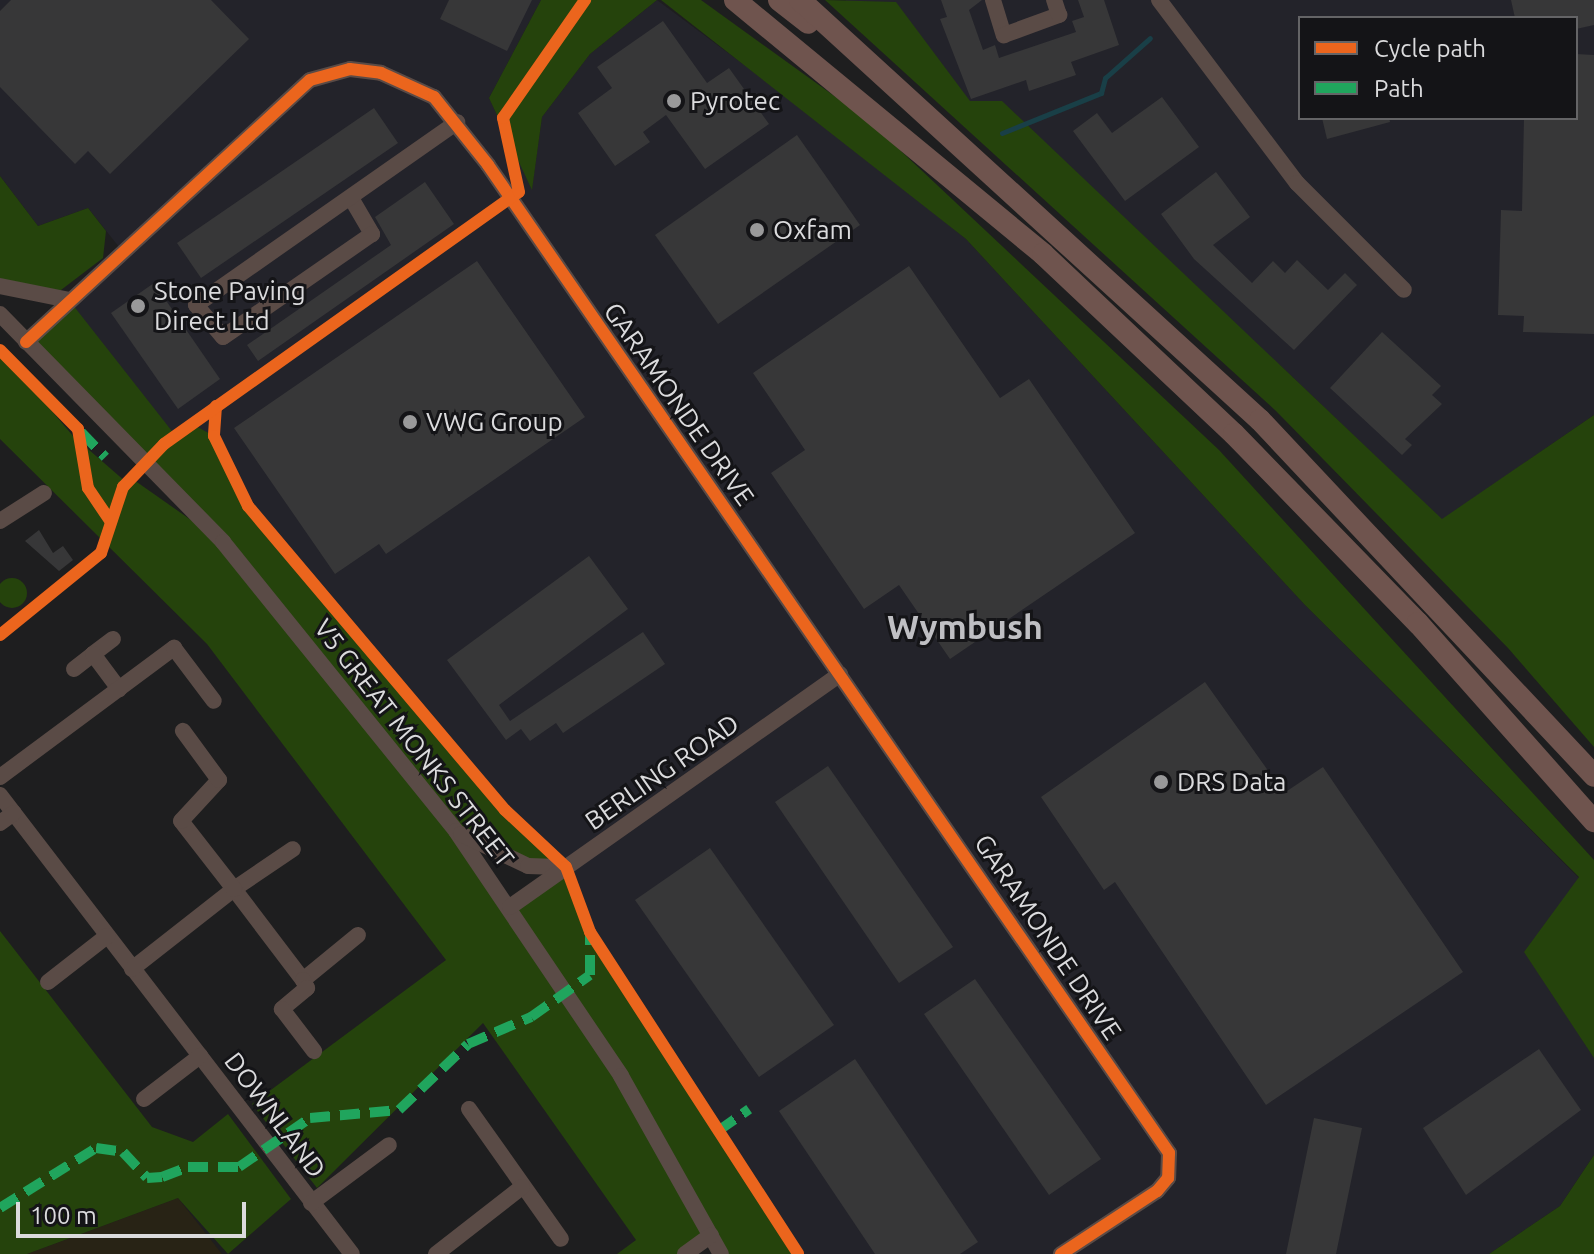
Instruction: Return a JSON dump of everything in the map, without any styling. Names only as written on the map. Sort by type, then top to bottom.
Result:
[{"type":"highway","points":[[722,0],[796,47]]},
{"type":"highway","points":[[735,0],[796,47],[1043,254],[1234,434],[1418,623],[1594,821]]},
{"type":"highway","points":[[779,0],[894,90]]},
{"type":"highway","points":[[800,0],[894,90],[1260,420],[1594,776]]},
{"type":"street","points":[[993,0],[1004,35],[1059,15],[1054,0]]},
{"type":"street","points":[[1159,0],[1297,183],[1404,290]]},
{"type":"street","name":"GARAMONDE DRIVE","points":[[26,342],[310,80],[350,69],[381,73],[423,89],[457,122],[1169,1153],[1171,1169],[1157,1191],[1061,1254]]},
{"type":"street","points":[[351,198],[372,234],[223,337],[196,305],[457,122]]},
{"type":"street","points":[[0,286],[69,300]]},
{"type":"street","name":"V5 GREAT MONKS STREET","points":[[0,314],[6,325],[125,439],[166,483],[456,831],[575,1005],[721,1254]]},
{"type":"street","points":[[0,521],[44,493]]},
{"type":"street","points":[[74,669],[113,639]]},
{"type":"street","points":[[0,777],[174,648],[214,701]]},
{"type":"street","points":[[93,654],[119,689]]},
{"type":"street","name":"BERLING ROAD","points":[[510,907],[840,674]]},
{"type":"street","points":[[183,731],[219,780],[181,821],[303,980],[307,988],[282,1009],[314,1051]]},
{"type":"street","name":"DOWNLAND","points":[[0,795],[352,1254]]},
{"type":"street","points":[[0,823],[14,813]]},
{"type":"street","points":[[456,831],[528,866],[566,867]]},
{"type":"street","points":[[132,969],[293,849]]},
{"type":"street","points":[[303,980],[358,935]]},
{"type":"street","points":[[48,982],[107,936]]},
{"type":"street","name":"DOWNLAND","points":[[144,1099],[200,1056]]},
{"type":"street","points":[[469,1109],[561,1239]]},
{"type":"street","name":"DOWNLAND","points":[[311,1203],[389,1145]]},
{"type":"street","points":[[436,1254],[522,1187]]},
{"type":"street","points":[[685,1254],[711,1235]]},
{"type":"shaded area","points":[[0,0],[541,0],[489,98],[532,188],[542,117],[590,54],[657,0],[830,129],[966,239],[1305,605],[1594,893],[1594,1155],[1560,1206],[1489,1254],[798,1254],[590,932],[566,867],[505,810],[339,620],[248,506],[214,436],[175,436],[82,322],[69,300],[123,252],[88,208],[38,226],[0,176]]},
{"type":"shaded area","points":[[845,0],[1594,0],[1594,415],[1442,520],[1282,367]]},
{"type":"shaded area","points":[[178,1198],[222,1254],[27,1254]]},
{"type":"green space","points":[[541,0],[657,0],[590,54],[542,117],[532,190],[489,98]]},
{"type":"green space","points":[[661,0],[701,0],[869,121],[1219,450],[1594,860],[1594,1058],[1524,952],[1579,877],[1305,605],[966,239]]},
{"type":"green space","points":[[825,0],[896,2],[970,101],[1002,101],[1442,519],[1594,415],[1594,747],[1508,648],[1276,411]]},
{"type":"green space","points":[[0,176],[38,226],[88,208],[106,231],[103,258],[61,290],[26,289],[0,278]]},
{"type":"green space","points":[[69,300],[175,435],[192,424],[214,436],[248,506],[339,620],[505,810],[566,867],[590,932],[796,1254],[721,1254],[711,1235],[685,1254],[617,1254],[636,1240],[483,1023],[317,1188],[252,1104],[446,960],[207,644],[0,439],[0,350],[73,436],[126,482],[134,480],[218,539],[26,342]],"holes":[[[459,832],[499,854],[564,867],[510,906]]]},
{"type":"green space","points":[[6,579],[18,579],[26,587],[26,599],[18,607],[6,607],[-1,601],[-1,585]]},
{"type":"green space","points":[[0,931],[152,1127],[193,1142],[228,1114],[291,1199],[228,1254],[178,1198],[27,1254],[0,1254]]},
{"type":"green space","points":[[1594,1155],[1594,1254],[1489,1254],[1560,1206]]},
{"type":"building","points":[[11,0],[211,0],[249,39],[110,174],[88,151],[75,164],[0,87],[0,11]]},
{"type":"building","points":[[449,0],[532,0],[507,51],[440,19]]},
{"type":"building","points":[[941,0],[982,0],[969,10],[983,50],[995,45],[999,58],[1076,32],[1072,21],[1084,17],[1078,0],[1104,0],[1119,45],[1071,62],[1076,75],[1029,91],[1026,80],[971,99],[940,19],[947,17]]},
{"type":"building","points":[[1511,0],[1594,0],[1594,25],[1578,29],[1578,16],[1515,16]]},
{"type":"building","name":"Pyrotec","points":[[663,21],[707,83],[729,68],[769,124],[705,169],[666,115],[643,132],[650,142],[615,166],[578,113],[612,88],[597,67]]},
{"type":"building","points":[[1578,54],[1594,55],[1594,334],[1523,332],[1524,316],[1498,315],[1501,210],[1522,211],[1524,120],[1578,120]]},
{"type":"building","points":[[1162,97],[1199,147],[1125,201],[1073,131],[1097,113],[1112,133]]},
{"type":"building","points":[[374,108],[398,143],[201,278],[177,243]]},
{"type":"building","points":[[1322,120],[1390,120],[1390,122],[1327,139]]},
{"type":"building","name":"Oxfam","points":[[797,135],[860,225],[718,324],[655,235]]},
{"type":"building","points":[[1216,172],[1250,217],[1213,245],[1252,283],[1273,261],[1285,273],[1297,260],[1328,290],[1345,273],[1357,285],[1294,350],[1194,259],[1161,214]]},
{"type":"building","points":[[425,182],[454,224],[258,361],[247,345],[391,245],[375,217]]},
{"type":"building","name":"VWG Group","points":[[477,261],[585,417],[386,554],[379,544],[335,574],[234,428]]},
{"type":"building","points":[[909,266],[1000,398],[1029,379],[1135,533],[950,659],[899,585],[864,609],[771,473],[805,450],[753,373]]},
{"type":"building","points":[[154,283],[220,379],[178,409],[111,313]]},
{"type":"building","points":[[1382,332],[1441,386],[1432,395],[1442,404],[1405,439],[1412,445],[1402,455],[1330,388]]},
{"type":"building","points":[[39,530],[53,553],[63,546],[73,560],[59,571],[25,541]]},
{"type":"building","points":[[589,556],[628,609],[499,705],[510,721],[643,632],[665,664],[563,733],[556,723],[530,741],[521,729],[506,740],[447,660]]},
{"type":"building","points":[[1205,682],[1284,793],[1323,767],[1463,972],[1266,1105],[1115,882],[1104,890],[1041,797]]},
{"type":"building","points":[[828,766],[953,947],[899,983],[775,802]]},
{"type":"building","points":[[710,848],[834,1025],[759,1077],[635,900]]},
{"type":"building","points":[[975,979],[1101,1159],[1049,1195],[924,1014]]},
{"type":"building","points":[[1539,1049],[1581,1110],[1466,1195],[1423,1128]]},
{"type":"building","points":[[855,1059],[978,1242],[960,1254],[875,1254],[779,1111]]},
{"type":"building","points":[[1314,1118],[1362,1128],[1336,1254],[1286,1254]]},
{"type":"waterway","points":[[1002,133],[1101,93],[1105,78],[1150,38]]},
{"type":"marked path","points":[[81,432],[105,457]]},
{"type":"marked path","points":[[0,1208],[96,1148],[123,1152],[147,1178],[162,1177],[188,1167],[239,1167],[310,1118],[399,1110],[468,1044],[531,1017],[590,975],[590,935]]},
{"type":"marked path","points":[[718,1131],[749,1109]]},
{"type":"cycle path","points":[[0,635],[101,553],[123,487],[164,444],[519,192],[503,118],[585,0]]},
{"type":"cycle path","points":[[26,342],[310,80],[350,69],[381,73],[434,97],[488,165],[1169,1153],[1168,1178],[1157,1191],[1061,1254]]},
{"type":"cycle path","points":[[0,350],[78,429],[88,488],[110,521]]},
{"type":"cycle path","points":[[216,406],[214,436],[248,506],[505,810],[566,867],[590,932],[798,1254]]},
{"type":"place","name":"Pyrotec","points":[[674,101]]},
{"type":"place","name":"Oxfam","points":[[757,230]]},
{"type":"place","name":"Stone Paving Direct Ltd","points":[[138,306]]},
{"type":"place","name":"VWG Group","points":[[410,422]]},
{"type":"place","name":"DRS Data","points":[[1161,782]]},
{"type":"district","name":"Wymbush","points":[[965,627]]}]
